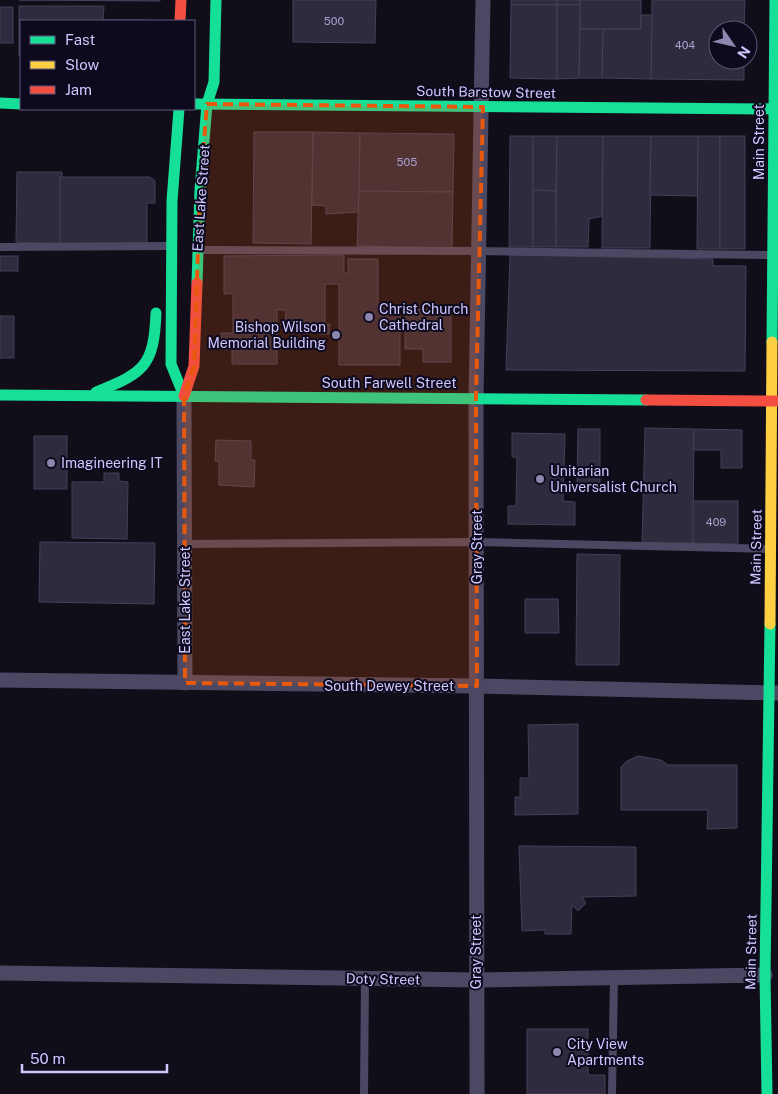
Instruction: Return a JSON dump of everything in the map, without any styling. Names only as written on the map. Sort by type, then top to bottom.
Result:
[{"type":"street","points":[[180,20],[181,0]]},
{"type":"street","name":"East Lake Street","points":[[185,684],[184,396],[194,366],[197,250],[208,104],[214,82],[216,0]]},
{"type":"street","name":"Gray Street","points":[[477,1094],[476,398],[483,107],[483,0]]},
{"type":"street","name":"Main Street","points":[[767,1094],[765,975],[774,693],[775,0]]},
{"type":"street","points":[[0,104],[20,104]]},
{"type":"street","name":"South Barstow Street","points":[[195,104],[776,109]]},
{"type":"street","name":"East Lake Street","points":[[179,110],[172,201],[171,364],[184,396]]},
{"type":"street","points":[[159,268],[164,256],[172,246]]},
{"type":"street","points":[[86,396],[131,377],[150,360],[156,340],[156,305]]},
{"type":"street","name":"South Farwell Street","points":[[0,395],[775,400]]},
{"type":"street","name":"South Dewey Street","points":[[0,680],[185,684],[476,686],[774,693]]},
{"type":"street","name":"Doty Street","points":[[0,973],[476,980],[765,975]]},
{"type":"lane","points":[[0,247],[172,246]]},
{"type":"lane","points":[[197,250],[776,255]]},
{"type":"lane","points":[[184,544],[477,542],[774,550]]},
{"type":"lane","points":[[612,1094],[614,978]]},
{"type":"lane","points":[[364,1094],[365,979]]},
{"type":"highlighted area","points":[[207,104],[483,107],[476,398],[477,686],[185,683],[184,396],[194,366],[200,190]]},
{"type":"building","points":[[19,0],[160,0],[160,1]]},
{"type":"building","points":[[293,0],[376,0],[375,43],[293,42]]},
{"type":"building","points":[[511,0],[557,0],[557,5],[511,5]]},
{"type":"building","points":[[557,0],[580,0],[580,5],[557,5]]},
{"type":"building","points":[[580,0],[641,0],[641,29],[580,29]]},
{"type":"building","points":[[652,0],[745,0],[744,20],[708,20],[708,70],[744,70],[744,80],[651,79]]},
{"type":"building","points":[[511,5],[557,5],[557,79],[510,78]]},
{"type":"building","points":[[557,5],[580,5],[579,78],[557,79]]},
{"type":"building","points":[[19,6],[104,6],[103,20],[20,20],[19,55]]},
{"type":"building","points":[[0,7],[13,7],[13,43],[0,43]]},
{"type":"building","points":[[641,15],[652,15],[651,79],[602,78],[603,29],[641,29]]},
{"type":"building","points":[[580,29],[603,29],[602,78],[579,78]]},
{"type":"building","points":[[254,132],[313,132],[311,244],[253,243]]},
{"type":"building","points":[[313,132],[360,133],[359,212],[326,214],[326,206],[312,205]]},
{"type":"building","points":[[360,133],[454,134],[453,192],[359,191]]},
{"type":"building","points":[[510,136],[533,136],[533,247],[509,247]]},
{"type":"building","points":[[533,136],[557,136],[556,191],[533,190]]},
{"type":"building","points":[[557,136],[603,136],[602,216],[589,219],[588,247],[556,247]]},
{"type":"building","points":[[603,136],[651,136],[650,248],[602,248]]},
{"type":"building","points":[[651,136],[698,136],[698,196],[650,195]]},
{"type":"building","points":[[698,136],[720,136],[720,249],[697,249]]},
{"type":"building","points":[[720,136],[745,136],[745,249],[720,249]]},
{"type":"building","points":[[17,172],[62,172],[60,244],[16,242]]},
{"type":"building","points":[[60,177],[150,177],[155,181],[155,203],[147,203],[147,244],[60,244]]},
{"type":"building","points":[[533,190],[556,191],[556,247],[533,247]]},
{"type":"building","points":[[359,191],[453,192],[452,248],[357,246]]},
{"type":"building","name":"Christ Church Cathedral","points":[[344,255],[344,273],[348,273],[348,259],[378,259],[378,308],[400,308],[400,365],[339,365],[339,284],[325,284],[325,324],[330,324],[329,334],[319,334],[319,324],[285,324],[286,310],[277,310],[277,364],[232,364],[232,349],[222,349],[221,333],[233,333],[233,294],[224,294],[224,256]]},
{"type":"building","points":[[510,255],[713,259],[713,266],[746,266],[745,371],[506,370]]},
{"type":"building","points":[[0,256],[18,256],[18,271],[0,271]]},
{"type":"building","points":[[405,309],[451,309],[451,362],[423,362],[423,349],[405,349]]},
{"type":"building","points":[[0,316],[14,316],[14,358],[0,358]]},
{"type":"building","points":[[645,428],[694,429],[693,543],[642,543]]},
{"type":"building","points":[[578,429],[600,429],[600,488],[577,488]]},
{"type":"building","points":[[694,429],[742,430],[742,468],[721,468],[721,450],[693,450]]},
{"type":"building","name":"Unitarian Universalist Church","points":[[512,433],[565,434],[563,501],[575,502],[575,525],[508,524],[508,506],[516,506],[517,457],[512,457]]},
{"type":"building","name":"Imagineering IT","points":[[34,436],[67,436],[67,489],[34,489]]},
{"type":"building","points":[[216,440],[251,441],[251,460],[255,460],[254,487],[219,485],[219,461],[215,461]]},
{"type":"building","points":[[104,473],[119,473],[119,481],[128,482],[127,539],[72,538],[72,482],[104,482]]},
{"type":"building","points":[[693,501],[738,501],[738,544],[693,543]]},
{"type":"building","points":[[40,542],[155,543],[154,604],[39,602]]},
{"type":"building","points":[[577,554],[620,555],[619,665],[576,665]]},
{"type":"building","points":[[525,599],[558,599],[559,633],[525,633]]},
{"type":"building","points":[[578,724],[578,814],[515,815],[515,797],[520,797],[520,778],[529,778],[528,725]]},
{"type":"building","points":[[638,756],[661,760],[668,765],[737,765],[737,828],[707,829],[708,810],[621,810],[621,767],[627,761]]},
{"type":"building","points":[[519,846],[636,847],[636,896],[582,897],[586,903],[578,911],[572,905],[571,934],[545,934],[545,930],[522,931]]},
{"type":"building","name":"City View Apartments","points":[[527,1029],[588,1029],[588,1075],[605,1075],[605,1094],[527,1094]]},
{"type":"traffic: fast","points":[[197,283],[200,190],[207,104],[214,82],[216,0]]},
{"type":"traffic: fast","points":[[772,342],[775,0]]},
{"type":"traffic: fast","points":[[0,103],[20,104]]},
{"type":"traffic: fast","points":[[195,104],[778,109]]},
{"type":"traffic: fast","points":[[179,110],[172,201],[171,364],[184,396]]},
{"type":"traffic: fast","points":[[96,392],[136,373],[143,365],[153,345],[156,313]]},
{"type":"traffic: fast","points":[[0,395],[646,400]]},
{"type":"traffic: fast","points":[[767,1094],[765,975],[770,624]]},
{"type":"traffic: slow","points":[[770,624],[772,342]]},
{"type":"traffic: jam","points":[[180,20],[181,0]]},
{"type":"traffic: jam","points":[[184,396],[194,366],[197,283]]},
{"type":"traffic: jam","points":[[646,400],[778,401]]},
{"type":"place","name":"Christ Church Cathedral","points":[[369,317]]},
{"type":"place","name":"Bishop Wilson Memorial Building","points":[[336,335]]},
{"type":"place","name":"Imagineering IT","points":[[51,463]]},
{"type":"place","name":"Unitarian Universalist Church","points":[[540,479]]},
{"type":"place","name":"City View Apartments","points":[[557,1052]]}]
